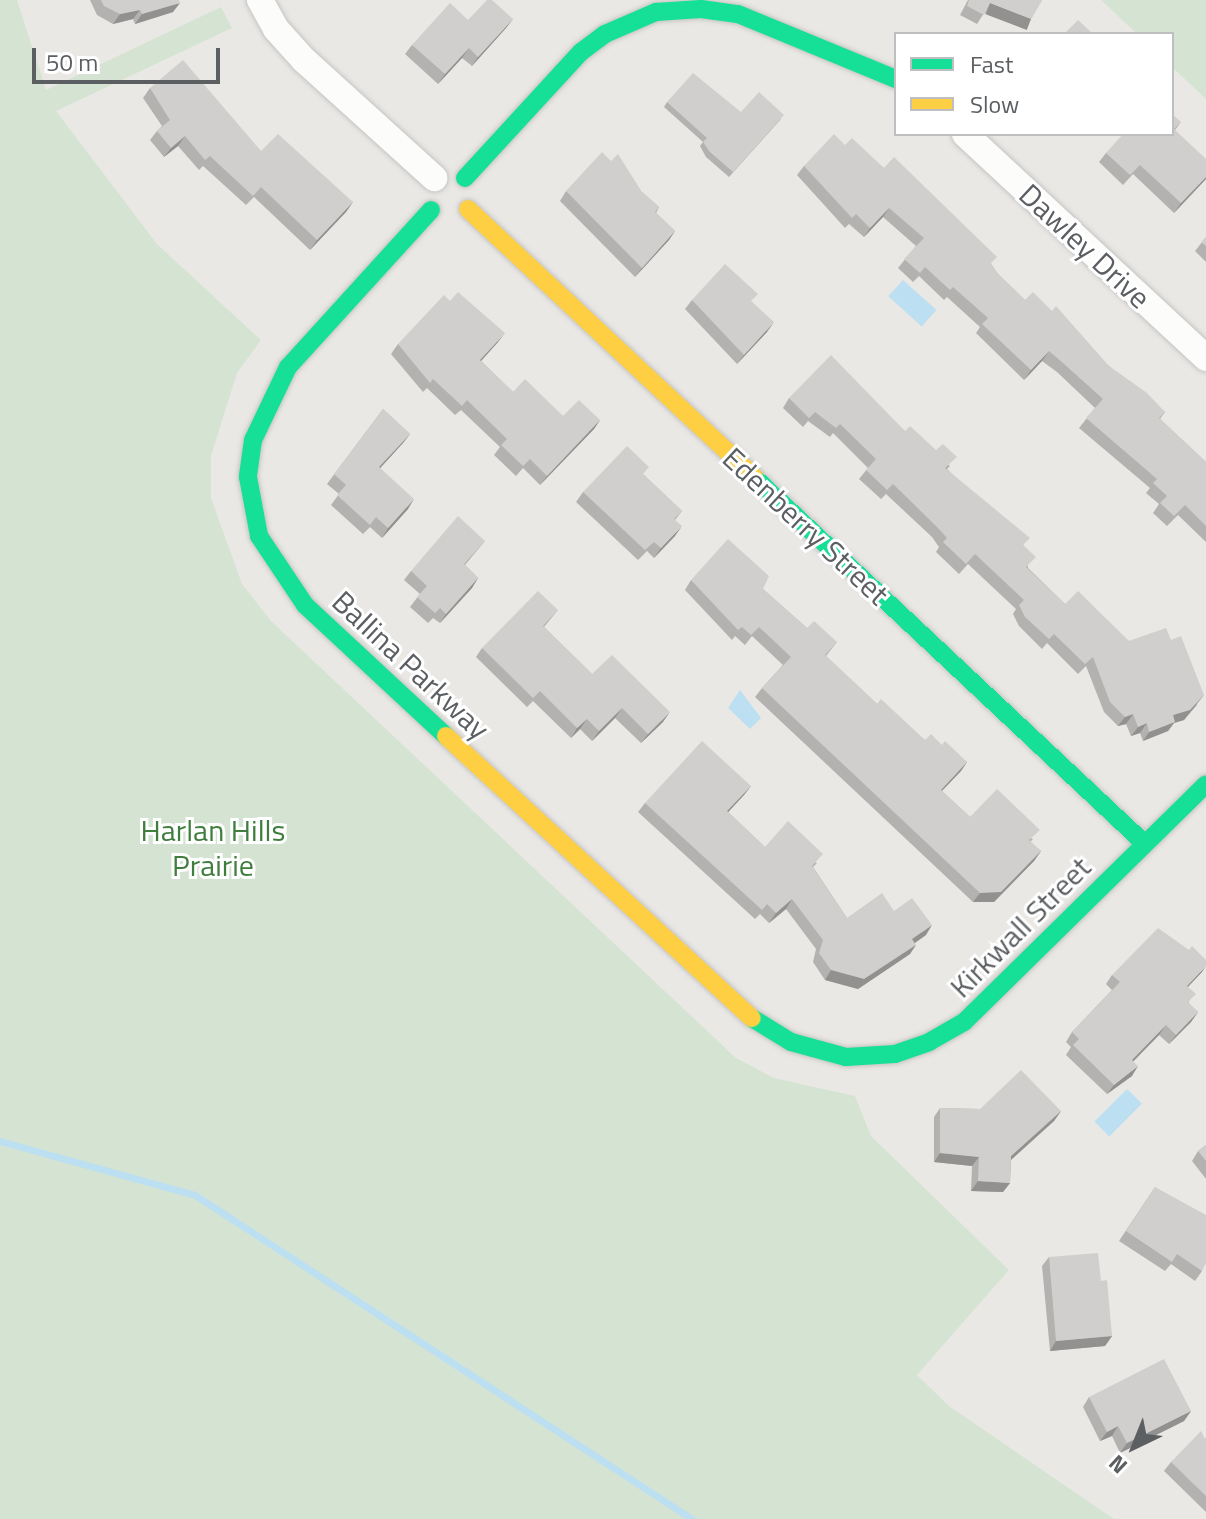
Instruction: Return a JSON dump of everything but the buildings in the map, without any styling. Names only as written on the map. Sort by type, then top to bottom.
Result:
[{"type":"street","points":[[260,0],[276,29],[304,60],[434,178]]},
{"type":"street","points":[[465,178],[581,52],[605,34],[656,12],[701,9],[738,14],[894,78]]},
{"type":"street","name":"Dawley Drive","points":[[967,136],[1206,358]]},
{"type":"street","points":[[453,172],[465,178],[472,190],[468,209],[450,219],[431,210],[426,197],[434,178],[453,172]]},
{"type":"street","name":"Edenberry Street","points":[[468,209],[1144,843]]},
{"type":"street","name":"Ballina Parkway","points":[[431,210],[288,367],[269,398],[253,440],[248,477],[252,511],[269,556],[305,605],[748,1016],[791,1042],[846,1057]]},
{"type":"street","name":"Kirkwall Street","points":[[846,1057],[895,1054],[964,1022],[1206,784]]},
{"type":"green space","name":"Harlan Hills Prairie","points":[[0,0],[17,0],[46,90],[221,7],[232,28],[56,111],[157,244],[261,340],[237,373],[211,456],[211,498],[242,584],[271,621],[736,1058],[774,1078],[855,1096],[871,1136],[1009,1270],[917,1375],[949,1406],[1114,1519],[0,1519]]},
{"type":"green space","points":[[1101,0],[1206,0],[1206,99],[1174,69],[1174,32],[1135,32]]},
{"type":"water","points":[[903,280],[936,310],[922,326],[888,296]]},
{"type":"water","points":[[740,690],[761,718],[750,729],[728,708]]},
{"type":"water","points":[[1127,1089],[1142,1104],[1109,1136],[1094,1122]]},
{"type":"waterway","points":[[0,1141],[195,1195],[692,1519]]},
{"type":"traffic: fast","points":[[465,178],[581,52],[605,34],[656,12],[701,9],[738,14],[894,78]]},
{"type":"traffic: fast","points":[[431,210],[288,367],[253,440],[248,477],[259,536],[305,605],[446,736]]},
{"type":"traffic: fast","points":[[754,477],[1144,843]]},
{"type":"traffic: fast","points":[[752,1018],[791,1042],[846,1057],[895,1054],[929,1042],[964,1022],[1206,784]]},
{"type":"traffic: slow","points":[[468,209],[754,477]]},
{"type":"traffic: slow","points":[[446,736],[752,1018]]}]
